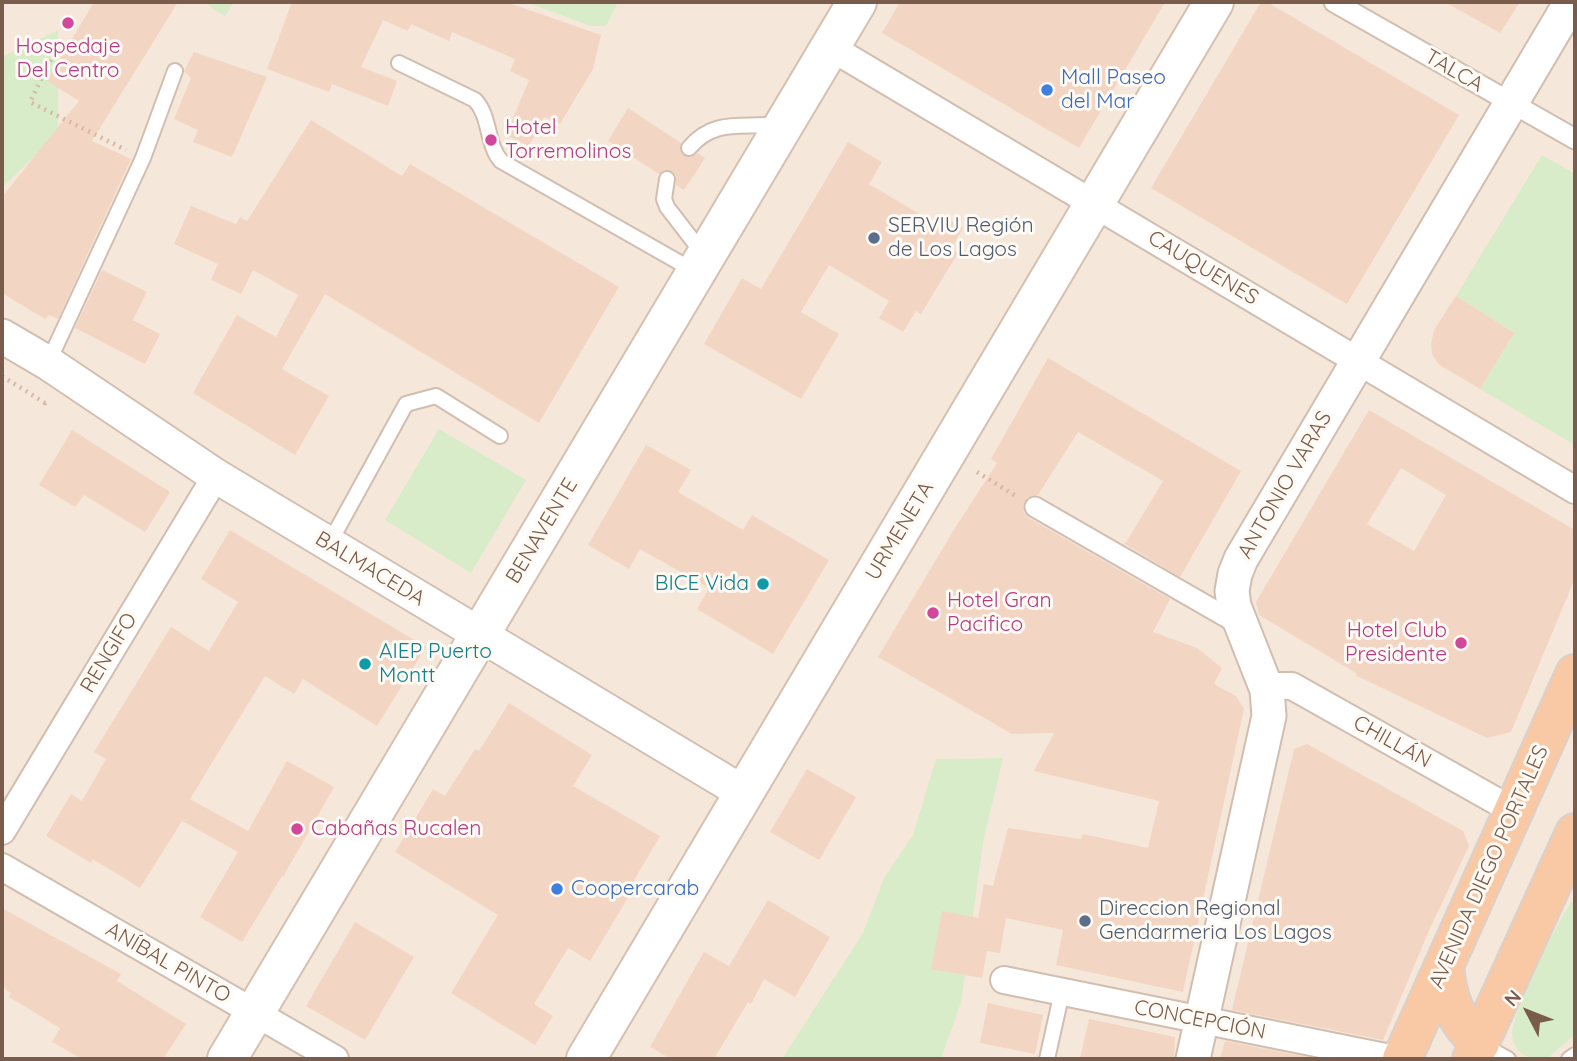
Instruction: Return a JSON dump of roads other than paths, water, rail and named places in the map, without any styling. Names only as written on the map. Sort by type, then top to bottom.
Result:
[{"type":"highway","name":"AVENIDA DIEGO PORTALES","points":[[1402,1059],[1575,674]]},
{"type":"highway","points":[[1444,966],[1449,1000],[1454,1013],[1487,1054],[1575,833]]},
{"type":"main road","name":"BENAVENTE","points":[[227,1059],[857,2]]},
{"type":"main road","name":"URMENETA","points":[[586,1059],[1214,2]]},
{"type":"street","name":"TALCA","points":[[1334,2],[1575,139]]},
{"type":"street","name":"ANTONIO VARAS","points":[[1192,1059],[1269,716],[1267,690],[1234,606],[1232,591],[1238,566],[1571,2]]},
{"type":"street","name":"CAUQUENES","points":[[830,47],[1575,490]]},
{"type":"street","name":"BALMACEDA","points":[[2,336],[48,363],[216,476],[744,793]]},
{"type":"street","name":"RENGIFO","points":[[2,831],[216,476]]},
{"type":"street","points":[[1035,507],[1244,627]]},
{"type":"street","name":"CHILLÁN","points":[[1267,690],[1275,686],[1292,686],[1514,811]]},
{"type":"street","name":"ANÍBAL PINTO","points":[[2,867],[335,1059]]},
{"type":"street","name":"CONCEPCIÓN","points":[[1004,980],[1395,1059]]},
{"type":"lane","points":[[399,62],[475,100],[482,108],[495,154],[501,161],[700,264]]},
{"type":"lane","points":[[48,363],[143,158],[175,71]]},
{"type":"lane","points":[[689,148],[699,135],[712,129],[784,124]]},
{"type":"lane","points":[[667,179],[664,198],[667,206],[700,264]]},
{"type":"lane","points":[[329,544],[405,404],[436,396],[500,436]]},
{"type":"lane","points":[[1047,1059],[1062,992]]},
{"type":"lane","points":[[1569,1059],[1575,1055]]},
{"type":"place","name":"Hospedaje Del Centro","points":[[68,23]]},
{"type":"place","name":"Mall Paseo del Mar","points":[[1047,90]]},
{"type":"place","name":"Hotel Torremolinos","points":[[491,140]]},
{"type":"place","name":"SERVIU Región de Los Lagos","points":[[874,238]]},
{"type":"place","name":"BICE Vida","points":[[763,584]]},
{"type":"place","name":"Hotel Gran Pacifico","points":[[933,613]]},
{"type":"place","name":"Hotel Club Presidente","points":[[1461,643]]},
{"type":"place","name":"AIEP Puerto Montt","points":[[365,664]]},
{"type":"place","name":"Cabañas Rucalen","points":[[297,829]]},
{"type":"place","name":"Coopercarab","points":[[557,889]]},
{"type":"place","name":"Direccion Regional Gendarmeria Los Lagos","points":[[1085,921]]}]
